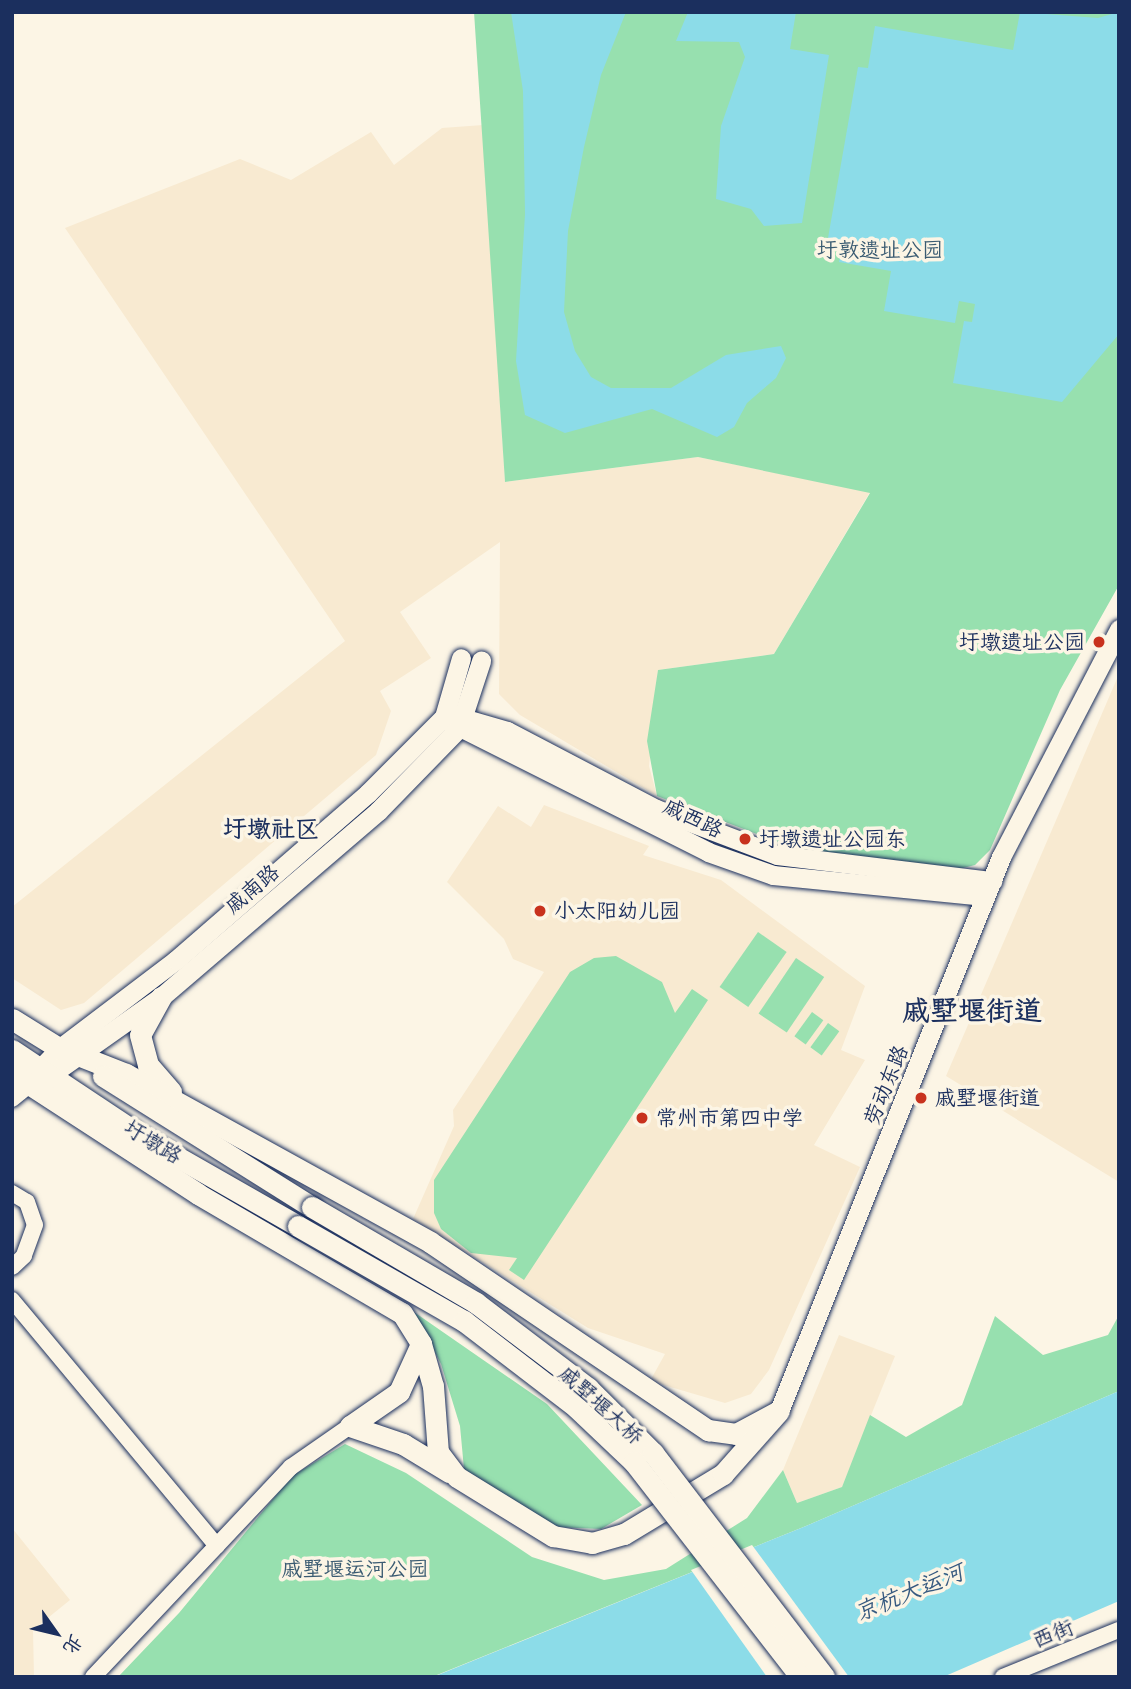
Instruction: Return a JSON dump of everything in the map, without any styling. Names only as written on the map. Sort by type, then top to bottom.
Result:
[{"type":"main road","points":[[161,997],[140,1035],[148,1065],[159,1083],[222,1126],[284,1188]]},
{"type":"main road","name":"圩墩路","points":[[12,1019],[312,1206]]},
{"type":"main road","name":"圩墩路","points":[[12,1050],[27,1081],[298,1226]]},
{"type":"main road","points":[[72,1054],[222,1126],[430,1242],[708,1430],[736,1434],[779,1412]]},
{"type":"main road","points":[[27,1081],[402,1314],[421,1344],[438,1452],[457,1477]]},
{"type":"main road","name":"戚墅堰大桥","points":[[312,1206],[476,1303],[588,1388],[653,1453],[824,1677]]},
{"type":"main road","name":"戚墅堰大桥","points":[[298,1226],[464,1321],[576,1407],[634,1462],[801,1677]]},
{"type":"main road","points":[[350,1426],[399,1392],[421,1344]]},
{"type":"main road","points":[[350,1426],[403,1444],[553,1536],[592,1543],[624,1534],[723,1474],[779,1412]]},
{"type":"street","name":"劳动东路","points":[[779,1412],[988,888],[1119,629]]},
{"type":"street","name":"戚南路","points":[[27,1081],[161,997],[378,811],[456,720],[471,660]]},
{"type":"street","name":"戚西路","points":[[456,720],[689,823],[777,855],[988,888]]},
{"type":"street","name":"戚南路","points":[[72,1054],[368,793],[456,720]]},
{"type":"street","points":[[12,1193],[27,1202],[35,1225],[24,1256],[12,1268]]},
{"type":"street","points":[[12,1300],[217,1546]]},
{"type":"street","points":[[93,1677],[291,1467],[350,1426]]},
{"type":"street","name":"西街","points":[[1003,1677],[1119,1630]]},
{"type":"shaded area","points":[[483,125],[505,482],[698,457],[870,492],[774,654],[658,670],[649,766],[657,796],[520,715],[499,694],[500,542],[400,612],[431,658],[380,691],[391,711],[376,755],[84,1003],[61,1010],[12,978],[12,907],[345,641],[65,228],[240,159],[291,180],[371,132],[394,165],[442,128]]},
{"type":"shaded area","points":[[1119,674],[1119,1182],[946,1076]]},
{"type":"shaded area","name":"常州市第四中学","points":[[544,805],[649,846],[643,855],[721,880],[865,986],[841,1050],[865,1060],[814,1145],[860,1167],[769,1370],[751,1394],[725,1403],[650,1381],[665,1354],[588,1328],[413,1219],[454,1126],[453,1110],[544,972],[513,959],[504,939],[447,882],[498,806],[531,827]]},
{"type":"shaded area","points":[[839,1335],[895,1356],[842,1487],[797,1503],[783,1470]]},
{"type":"shaded area","points":[[12,1528],[70,1600],[33,1630],[34,1677],[12,1677]]},
{"type":"green space","name":"圩敦遗址公园","points":[[474,12],[1119,12],[1119,585],[1060,690],[990,850],[975,865],[955,870],[799,850],[657,796],[647,741],[658,670],[774,654],[870,493],[698,457],[505,482]]},
{"type":"green space","points":[[758,932],[787,952],[748,1007],[720,987]]},
{"type":"green space","points":[[616,956],[662,982],[675,1013],[692,989],[708,1000],[524,1280],[509,1270],[517,1258],[471,1253],[441,1229],[434,1213],[434,1180],[570,972],[594,958]]},
{"type":"green space","points":[[796,958],[824,977],[787,1033],[759,1014]]},
{"type":"green space","points":[[812,1012],[823,1020],[806,1044],[794,1036]]},
{"type":"green space","points":[[828,1023],[839,1031],[822,1055],[810,1047]]},
{"type":"green space","points":[[414,1312],[547,1404],[642,1505],[601,1529],[554,1527],[464,1469],[460,1426],[441,1364]]},
{"type":"green space","name":"戚墅堰运河公园","points":[[1119,1315],[1119,1391],[806,1526],[432,1677],[118,1677],[179,1613],[292,1476],[345,1444],[406,1473],[532,1557],[604,1580],[666,1569],[747,1518],[783,1470],[797,1503],[842,1487],[870,1415],[906,1437],[962,1405],[995,1316],[1043,1355],[1108,1335]]},
{"type":"water","points":[[511,12],[626,12],[601,75],[584,147],[568,231],[564,312],[575,351],[591,377],[611,388],[671,388],[726,355],[781,346],[786,358],[776,378],[747,403],[734,427],[717,437],[652,409],[565,433],[525,415],[516,361],[525,214],[523,91]]},
{"type":"water","points":[[688,12],[796,12],[790,49],[829,55],[802,223],[764,226],[751,209],[716,199],[721,126],[745,57],[739,42],[676,41]]},
{"type":"water","points":[[1020,12],[1098,18],[1119,12],[1119,334],[1062,402],[953,383],[964,321],[972,322],[975,304],[959,301],[955,323],[884,311],[891,271],[839,262],[843,241],[828,238],[858,67],[868,68],[875,26],[1013,50]]},
{"type":"water","name":"京杭大运河","points":[[1119,1391],[1119,1601],[943,1677],[433,1677],[806,1526]]},
{"type":"pier","points":[[752,1545],[849,1677],[767,1677],[691,1570]]},
{"type":"place","name":"圩墩遗址公园","points":[[1099,642]]},
{"type":"place","name":"圩墩遗址公园东","points":[[745,839]]},
{"type":"place","name":"小太阳幼儿园","points":[[540,911]]},
{"type":"place","name":"戚墅堰街道","points":[[921,1098]]},
{"type":"place","name":"常州市第四中学","points":[[642,1118]]},
{"type":"district","name":"圩墩社区","points":[[271,829]]},
{"type":"district","name":"戚墅堰街道","points":[[972,1010]]}]
